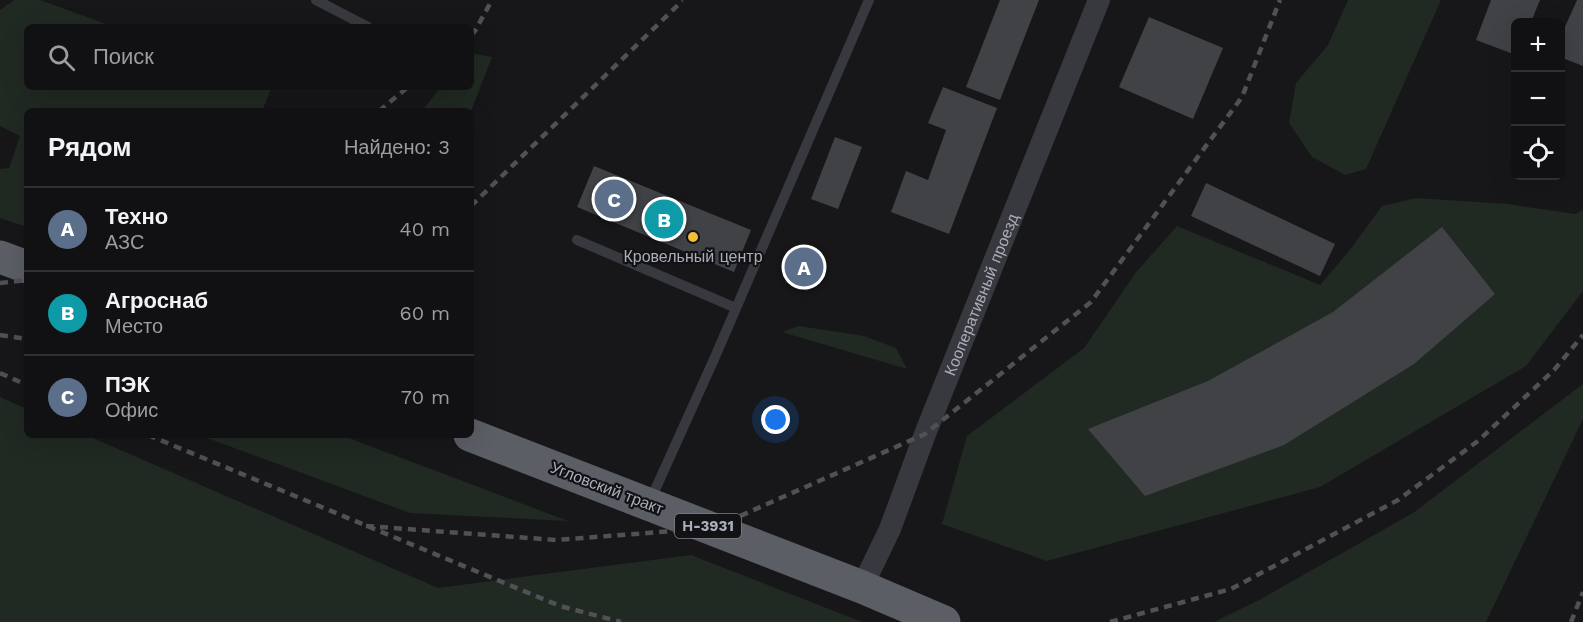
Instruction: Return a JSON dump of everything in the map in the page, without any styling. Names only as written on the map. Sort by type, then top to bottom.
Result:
[{"type":"highway","points":[[0,256],[24,266]]},
{"type":"highway","name":"Угловский тракт","points":[[474,437],[862,587],[944,622]]},
{"type":"street","name":"Кооперативный проезд","points":[[862,587],[890,529],[925,434],[1099,0]]},
{"type":"lane","points":[[316,0],[362,24]]},
{"type":"lane","points":[[648,504],[736,308],[868,0]]},
{"type":"lane","points":[[577,240],[736,308]]},
{"type":"shaded area","points":[[14,0],[40,0],[106,24],[24,24],[24,90],[271,90],[263,108],[24,108],[24,226],[0,218],[0,169],[9,168],[20,136],[0,126],[0,10]]},
{"type":"shaded area","points":[[1348,0],[1441,0],[1366,169],[1345,175],[1312,157],[1289,123],[1296,83],[1328,45]]},
{"type":"shaded area","points":[[474,54],[492,57],[472,108],[424,108],[439,90],[474,90]]},
{"type":"shaded area","points":[[1416,198],[1508,204],[1575,214],[1583,210],[1583,291],[1526,366],[1320,487],[1047,561],[942,524],[967,436],[1084,348],[1137,271],[1177,226],[1320,285],[1349,251],[1382,206]]},
{"type":"shaded area","points":[[799,326],[864,336],[896,348],[907,369],[782,332]]},
{"type":"shaded area","points":[[1583,384],[1583,419],[1486,622],[1214,622],[1259,600],[1413,513]]},
{"type":"shaded area","points":[[0,397],[24,408],[24,438],[93,438],[438,588],[691,555],[862,622],[0,622]]},
{"type":"shaded area","points":[[207,438],[349,438],[568,521],[410,513]]},
{"type":"building","points":[[1000,0],[1039,0],[1000,100],[966,87]]},
{"type":"building","points":[[1491,0],[1540,0],[1533,18],[1511,18],[1511,53],[1476,40]]},
{"type":"building","points":[[1577,0],[1583,0],[1583,66],[1565,59],[1565,27]]},
{"type":"building","points":[[1149,17],[1223,48],[1193,119],[1119,87]]},
{"type":"building","points":[[943,87],[997,108],[949,234],[891,212],[906,171],[928,180],[946,130],[928,123]]},
{"type":"building","points":[[835,137],[862,147],[838,209],[811,199]]},
{"type":"building","points":[[594,166],[751,230],[734,272],[577,207]]},
{"type":"building","points":[[1206,183],[1335,244],[1320,276],[1191,216]]},
{"type":"building","points":[[1442,227],[1495,294],[1414,364],[1284,445],[1145,496],[1088,429],[1208,381],[1333,312]]},
{"type":"building","points":[[800,244],[822,253],[807,291],[785,282]]},
{"type":"railway","points":[[474,32],[492,0]]},
{"type":"railway","points":[[474,203],[682,0]]},
{"type":"railway","points":[[366,526],[556,540],[713,528],[925,434],[1091,302],[1242,97],[1280,0]]},
{"type":"railway","points":[[383,108],[404,90]]},
{"type":"railway","points":[[0,283],[24,280]]},
{"type":"railway","points":[[0,335],[24,339]]},
{"type":"railway","points":[[1110,622],[1231,589],[1398,500],[1478,441],[1554,370],[1583,335]]},
{"type":"railway","points":[[0,373],[24,384]]},
{"type":"railway","points":[[155,438],[560,606],[621,622]]},
{"type":"railway","points":[[1571,622],[1583,592]]},
{"type":"place","name":"ПЭК","points":[[614,199]]},
{"type":"place","name":"Агроснаб","points":[[664,219]]},
{"type":"place","name":"Кровельный центр","points":[[693,237]]},
{"type":"place","name":"Техно","points":[[804,267]]}]
